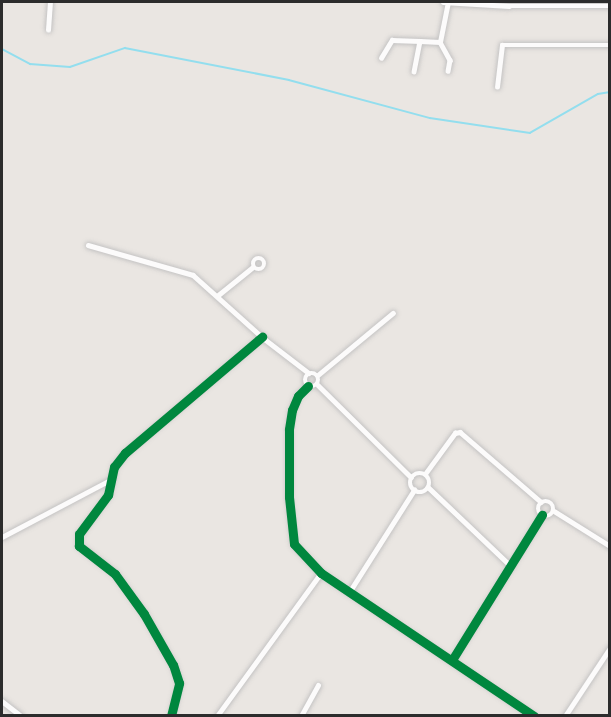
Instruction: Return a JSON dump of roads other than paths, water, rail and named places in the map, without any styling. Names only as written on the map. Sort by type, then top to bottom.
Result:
[{"type":"street","points":[[48,30],[50,2]]},
{"type":"street","points":[[443,2],[609,6]]},
{"type":"street","points":[[448,2],[440,42],[448,53],[448,71]]},
{"type":"street","points":[[381,58],[392,40],[440,42]]},
{"type":"street","points":[[414,71],[420,41]]},
{"type":"street","points":[[497,87],[502,45],[609,45]]},
{"type":"street","points":[[88,245],[185,271],[217,296],[262,337],[309,373],[318,375]]},
{"type":"street","points":[[217,296],[253,267]]},
{"type":"street","points":[[318,375],[393,313]]},
{"type":"street","points":[[171,716],[179,683],[173,665],[144,614],[115,574],[80,548],[77,541],[80,532],[108,495],[114,467],[125,453],[262,337]]},
{"type":"street","points":[[308,386],[305,378],[309,373]]},
{"type":"street","points":[[318,375],[318,385],[411,477]]},
{"type":"street","points":[[318,385],[308,386],[298,396],[292,410],[289,430],[291,522],[294,544],[321,573],[534,716]]},
{"type":"street","points":[[425,474],[455,433],[460,432],[542,502],[550,502],[554,511],[609,546]]},
{"type":"street","points":[[411,477],[415,474],[425,474]]},
{"type":"street","points":[[411,477],[410,484],[414,490],[422,492],[428,488],[429,480],[425,474]]},
{"type":"street","points":[[2,537],[112,479]]},
{"type":"street","points":[[428,488],[511,566]]},
{"type":"street","points":[[350,591],[414,490]]},
{"type":"street","points":[[542,502],[539,507],[542,515]]},
{"type":"street","points":[[542,515],[551,515],[554,511]]},
{"type":"street","points":[[452,660],[542,515]]},
{"type":"street","points":[[217,716],[321,573]]},
{"type":"street","points":[[565,716],[609,648]]},
{"type":"street","points":[[301,716],[318,685]]},
{"type":"street","points":[[2,701],[21,716]]},
{"type":"street","points":[[516,716],[521,708]]},
{"type":"waterway","points":[[2,49],[30,64],[70,67],[125,48],[289,80],[430,118],[530,133],[598,94],[610,92]]}]
